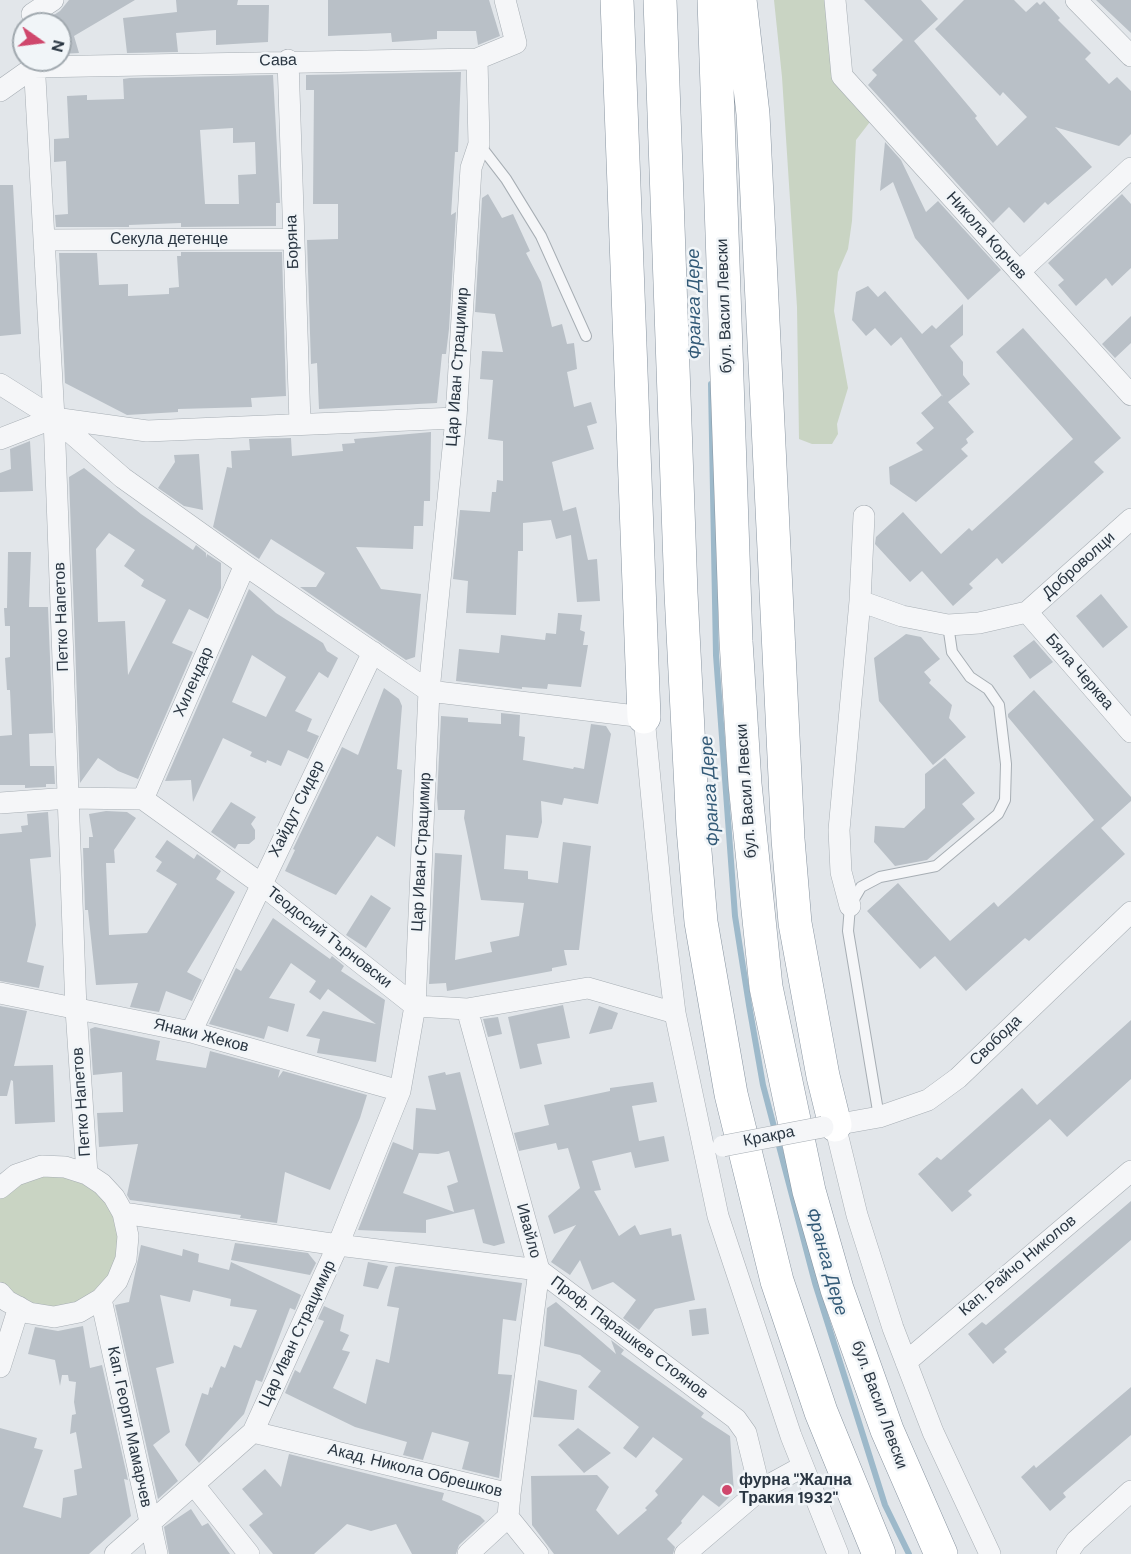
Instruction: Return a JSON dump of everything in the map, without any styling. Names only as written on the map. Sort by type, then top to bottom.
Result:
[{"type":"highway","points":[[617,0],[644,717]]},
{"type":"highway","points":[[660,0],[681,593],[692,817],[701,922],[731,1094],[777,1281],[820,1412],[879,1554]]},
{"type":"highway","name":"бул. Васил Левски","points":[[714,0],[736,640],[748,820],[766,987],[785,1087],[809,1191],[837,1289],[895,1451],[941,1554]]},
{"type":"highway","points":[[740,0],[753,114],[788,839],[795,923],[823,1076],[829,1126]]},
{"type":"street","points":[[34,12],[53,0]]},
{"type":"street","name":"Сава","points":[[72,63],[477,59],[516,43],[504,0]]},
{"type":"street","name":"Никола Корчев","points":[[835,0],[842,76],[1131,395]]},
{"type":"street","points":[[1076,0],[1131,56]]},
{"type":"street","name":"Цар Иван Страцимир","points":[[115,1554],[253,1432],[339,1245],[400,1091],[415,1006],[429,691],[456,418],[471,168],[479,144],[477,59]]},
{"type":"street","name":"Боряна","points":[[288,60],[300,423]]},
{"type":"street","points":[[0,91],[23,72]]},
{"type":"street","name":"Петко Напетов","points":[[35,72],[54,418],[76,1009],[87,1174]]},
{"type":"street","points":[[1019,272],[1131,168]]},
{"type":"street","name":"Секула детенце","points":[[45,240],[293,239]]},
{"type":"street","points":[[0,384],[54,418],[123,478],[429,691],[644,717],[675,1013],[713,1148],[718,1215],[741,1290],[802,1467],[838,1554]]},
{"type":"street","points":[[0,439],[54,418],[147,431],[456,418]]},
{"type":"street","points":[[850,906],[841,872],[839,830],[860,600],[864,516]]},
{"type":"street","name":"Доброволци","points":[[1027,612],[1131,519]]},
{"type":"street","name":"Хилендар","points":[[143,799],[245,565]]},
{"type":"street","points":[[860,600],[902,616],[948,625],[979,623],[1027,612]]},
{"type":"street","name":"Бяла Черква","points":[[1027,612],[1131,732]]},
{"type":"street","name":"Хайдут Сидер","points":[[191,1032],[373,652]]},
{"type":"street","points":[[0,803],[69,798],[143,799]]},
{"type":"street","name":"Теодосий Търновски","points":[[143,799],[261,884],[415,1006]]},
{"type":"street","name":"Свобода","points":[[829,1126],[879,1118],[928,1100],[958,1078],[1131,912]]},
{"type":"street","points":[[415,1006],[467,1009],[588,987],[675,1013]]},
{"type":"street","name":"Янаки Жеков","points":[[0,993],[191,1032],[400,1091]]},
{"type":"street","name":"Ивайло","points":[[467,1009],[539,1270],[510,1494]]},
{"type":"street","points":[[829,1126],[906,1362],[955,1482],[990,1554]]},
{"type":"street","name":"Кракра","points":[[713,1148],[829,1126]]},
{"type":"street","points":[[0,1188],[16,1175],[42,1166],[65,1167],[87,1174],[114,1197],[123,1213],[128,1236],[126,1259],[117,1281],[101,1299],[79,1312],[54,1317],[29,1313],[0,1293]]},
{"type":"street","name":"Кап. Райчо Николов","points":[[906,1362],[1131,1171]]},
{"type":"street","name":"Проф. Парашкев Стоянов","points":[[123,1213],[339,1245],[539,1270],[736,1419],[746,1433],[760,1490]]},
{"type":"street","name":"Кап. Георги Мамарчев","points":[[101,1299],[157,1554]]},
{"type":"street","points":[[0,1367],[19,1307]]},
{"type":"street","name":"Акад. Никола Обрешков","points":[[253,1432],[510,1494],[508,1517],[538,1554]]},
{"type":"street","points":[[686,1554],[760,1490],[802,1467]]},
{"type":"street","points":[[194,1485],[249,1554]]},
{"type":"street","points":[[1067,1554],[1076,1541],[1131,1491]]},
{"type":"street","points":[[468,1554],[508,1517]]},
{"type":"lane","points":[[479,144],[506,179],[541,236],[586,336]]},
{"type":"lane","points":[[879,1118],[848,931],[850,906],[861,887],[880,877],[936,866],[998,814],[1005,800],[1006,764],[999,705],[988,689],[970,676],[952,652],[948,625]]},
{"type":"green space","points":[[774,0],[835,0],[842,76],[876,114],[856,140],[852,221],[848,249],[838,272],[834,311],[848,388],[837,424],[838,434],[832,444],[812,444],[799,439],[797,307],[782,77]]},
{"type":"green space","points":[[65,1166],[123,1213],[117,1281],[54,1317],[0,1293],[0,1188]]},
{"type":"building","points":[[69,0],[135,0],[74,36],[79,53],[72,53],[72,12],[58,12]]},
{"type":"building","points":[[176,0],[238,0],[237,5],[269,5],[268,42],[216,45],[216,30],[176,33],[178,52],[127,53],[123,18],[177,12]]},
{"type":"building","points":[[328,0],[489,0],[500,36],[478,45],[476,31],[437,31],[437,39],[392,42],[391,33],[328,36]]},
{"type":"building","points":[[864,0],[921,0],[938,19],[914,41],[977,116],[975,118],[997,146],[1027,117],[1003,92],[1000,96],[935,29],[964,0],[1014,0],[1026,12],[1037,2],[1040,5],[1044,1],[1060,18],[1058,20],[1091,53],[1085,59],[1109,84],[1117,77],[1131,91],[1131,134],[1119,146],[1055,127],[1092,167],[1048,205],[1045,202],[1024,223],[1009,207],[993,223],[868,85],[877,75],[872,70],[903,40]]},
{"type":"building","points":[[1096,0],[1131,0],[1131,33]]},
{"type":"building","points":[[461,72],[458,152],[455,152],[451,215],[456,212],[449,329],[446,354],[442,354],[437,403],[319,409],[317,363],[311,364],[307,240],[338,239],[338,204],[313,204],[314,90],[306,90],[306,75]]},
{"type":"building","points":[[273,75],[280,203],[276,203],[276,226],[181,227],[181,223],[129,225],[129,227],[56,227],[55,215],[68,214],[66,161],[54,162],[54,139],[69,138],[67,96],[87,95],[87,100],[124,99],[123,79]],"holes":[[[233,128],[233,143],[255,142],[256,174],[238,175],[239,204],[205,204],[200,130]]]},
{"type":"building","points":[[885,142],[901,160],[926,212],[938,201],[1001,270],[968,300],[915,238],[893,182],[880,191]]},
{"type":"building","points":[[0,185],[13,185],[21,334],[0,336]]},
{"type":"building","points":[[488,194],[502,218],[513,214],[530,251],[526,253],[541,282],[552,327],[562,324],[567,344],[574,343],[577,369],[567,372],[574,407],[591,402],[597,423],[587,426],[594,449],[552,462],[563,511],[576,507],[588,560],[597,559],[600,601],[577,602],[571,535],[556,539],[551,520],[523,523],[523,551],[518,551],[516,615],[466,613],[468,581],[453,579],[460,510],[490,512],[492,492],[496,492],[497,480],[503,481],[503,441],[488,439],[493,380],[480,379],[482,351],[503,352],[495,314],[475,312],[482,198]]},
{"type":"building","points":[[1122,194],[1131,204],[1131,268],[1112,286],[1106,278],[1076,306],[1058,285],[1064,280],[1048,263]]},
{"type":"building","points":[[181,252],[282,252],[286,396],[251,398],[252,407],[178,409],[178,412],[127,415],[65,383],[59,253],[97,253],[99,285],[128,284],[128,296],[169,294],[169,288],[179,287],[177,256],[181,256]]},
{"type":"building","points":[[868,286],[878,297],[885,291],[922,334],[932,325],[936,329],[963,304],[963,335],[950,346],[963,362],[963,375],[970,384],[948,402],[974,432],[966,439],[968,443],[961,449],[968,456],[916,502],[890,484],[889,467],[923,450],[916,443],[934,428],[921,413],[942,395],[901,337],[891,346],[875,328],[866,336],[852,320],[856,292]]},
{"type":"building","points":[[1131,316],[1131,343],[1115,358],[1102,344]]},
{"type":"building","points":[[1023,328],[1121,438],[1094,462],[1104,472],[1002,564],[997,558],[969,584],[973,588],[953,606],[922,571],[910,582],[875,544],[876,537],[903,512],[941,554],[969,528],[972,531],[1073,439],[996,352]]},
{"type":"building","points":[[431,432],[430,501],[424,501],[423,526],[414,526],[413,549],[356,547],[381,589],[421,594],[415,657],[406,660],[300,587],[316,587],[325,573],[271,539],[259,559],[213,527],[227,467],[232,468],[231,451],[250,450],[249,439],[291,438],[292,456],[343,451],[342,444],[355,443],[354,439]]},
{"type":"building","points":[[30,441],[33,491],[0,492],[0,473],[11,469],[10,449]]},
{"type":"building","points":[[199,454],[203,510],[184,506],[158,488],[175,462],[174,455]]},
{"type":"building","points":[[84,468],[141,514],[193,550],[196,545],[206,553],[206,558],[207,554],[221,563],[221,588],[208,619],[189,609],[172,643],[193,652],[138,779],[118,771],[98,758],[80,783],[69,477]],"holes":[[[109,533],[135,550],[124,566],[144,580],[141,586],[166,600],[128,675],[125,621],[98,622],[96,549]]]},
{"type":"building","points":[[8,552],[31,552],[29,607],[48,607],[53,733],[29,734],[30,766],[54,766],[55,784],[46,784],[46,787],[25,788],[25,785],[0,785],[0,736],[12,735],[10,690],[7,690],[5,658],[10,657],[10,626],[5,626],[4,608],[7,608]]},
{"type":"building","points":[[249,589],[276,613],[323,643],[327,651],[338,658],[328,678],[319,672],[295,711],[312,719],[307,731],[319,736],[308,759],[288,750],[281,766],[267,760],[266,763],[250,756],[252,752],[223,738],[193,802],[191,780],[165,781]],"holes":[[[252,655],[286,677],[266,717],[232,702]]]},
{"type":"building","points":[[1101,594],[1128,627],[1103,648],[1076,616]]},
{"type":"building","points":[[558,613],[582,615],[580,630],[585,632],[583,645],[588,645],[581,687],[548,684],[547,689],[522,687],[522,689],[456,681],[459,649],[499,653],[501,635],[545,640],[546,633],[556,634]]},
{"type":"building","points":[[906,634],[921,637],[940,659],[924,672],[931,680],[929,683],[952,705],[949,718],[966,737],[933,765],[879,701],[874,658]]},
{"type":"building","points":[[1034,640],[1053,662],[1030,679],[1013,656]]},
{"type":"building","points":[[384,688],[399,699],[402,706],[397,769],[402,770],[395,847],[377,836],[336,895],[285,871],[295,850],[293,849],[342,747],[358,755]]},
{"type":"building","points":[[1034,690],[1131,797],[1131,801],[1101,828],[1125,854],[1029,941],[1025,938],[966,991],[935,956],[920,969],[867,911],[898,883],[950,941],[994,902],[998,907],[1094,820],[1008,717],[1008,714]]},
{"type":"building","points":[[501,713],[520,715],[519,736],[525,737],[523,760],[584,769],[591,724],[606,726],[611,734],[598,804],[564,798],[562,805],[541,801],[542,822],[538,838],[506,835],[504,869],[528,871],[528,879],[558,883],[563,842],[591,846],[579,950],[564,950],[567,965],[552,968],[552,971],[447,991],[446,983],[429,984],[435,853],[462,855],[455,960],[492,952],[490,942],[519,936],[524,903],[481,900],[464,818],[465,810],[438,810],[437,798],[441,716],[468,718],[468,722],[501,724]]},
{"type":"building","points":[[945,758],[975,793],[962,804],[975,819],[927,860],[895,866],[874,842],[875,826],[904,828],[925,808],[925,774]]},
{"type":"building","points":[[231,802],[256,817],[251,824],[255,830],[255,839],[249,844],[238,844],[235,849],[211,832]]},
{"type":"building","points":[[106,811],[127,812],[136,818],[114,850],[115,863],[106,863],[109,935],[147,933],[177,884],[156,871],[162,862],[155,857],[167,840],[194,859],[197,854],[221,871],[216,879],[235,892],[187,972],[202,980],[192,1001],[166,991],[159,1012],[130,1007],[138,983],[96,985],[88,910],[85,910],[83,848],[89,848],[89,837],[93,837],[89,814]]},
{"type":"building","points":[[48,812],[51,857],[30,859],[36,925],[27,962],[44,966],[39,988],[0,981],[0,834],[22,832],[21,826],[28,825],[27,814]]},
{"type":"building","points":[[371,895],[391,908],[366,948],[346,935]]},
{"type":"building","points":[[273,918],[330,959],[332,956],[344,966],[341,971],[385,1000],[376,1062],[317,1053],[320,1039],[306,1036],[323,1011],[376,1024],[328,989],[320,1000],[309,992],[316,981],[291,963],[269,998],[295,1004],[288,1032],[268,1026],[264,1039],[209,1024],[236,968],[241,971]]},
{"type":"building","points":[[563,1005],[570,1038],[537,1044],[542,1064],[520,1069],[508,1017]]},
{"type":"building","points":[[0,1006],[27,1011],[14,1066],[53,1065],[55,1122],[15,1124],[13,1081],[11,1080],[7,1096],[0,1096]]},
{"type":"building","points":[[599,1006],[618,1013],[612,1029],[589,1034]]},
{"type":"building","points":[[498,1017],[502,1034],[488,1037],[483,1019]]},
{"type":"building","points":[[1131,1020],[1131,1079],[1067,1137],[1050,1119],[968,1191],[972,1195],[952,1212],[918,1174],[937,1157],[941,1160],[1022,1088],[1037,1105]]},
{"type":"building","points":[[95,1027],[160,1041],[156,1060],[206,1068],[210,1051],[280,1070],[278,1078],[283,1071],[367,1095],[360,1118],[330,1190],[285,1172],[277,1223],[240,1218],[241,1215],[130,1200],[127,1195],[138,1144],[99,1147],[97,1113],[123,1112],[122,1072],[93,1075],[90,1029]]},
{"type":"building","points":[[445,1072],[446,1075],[460,1072],[505,1243],[494,1246],[483,1243],[474,1209],[426,1220],[426,1233],[358,1230],[393,1142],[413,1150],[416,1108],[436,1110],[428,1076]],"holes":[[[449,1151],[458,1182],[447,1186],[454,1212],[403,1193],[419,1153],[438,1154]]]},
{"type":"building","points":[[653,1082],[657,1102],[632,1106],[639,1141],[664,1136],[669,1161],[635,1168],[631,1152],[592,1161],[601,1190],[594,1191],[619,1236],[635,1225],[640,1235],[671,1228],[672,1236],[681,1234],[695,1300],[655,1309],[639,1330],[623,1318],[636,1300],[613,1282],[592,1290],[580,1260],[570,1275],[551,1262],[576,1225],[554,1234],[548,1216],[580,1188],[568,1148],[558,1150],[556,1143],[519,1151],[514,1133],[549,1125],[544,1105],[610,1091],[610,1088]]},
{"type":"building","points":[[1131,1201],[1131,1240],[1004,1349],[1007,1352],[993,1364],[968,1334],[982,1322],[986,1325]]},
{"type":"building","points":[[235,1243],[308,1253],[316,1263],[310,1275],[231,1260]]},
{"type":"building","points":[[141,1245],[182,1256],[183,1249],[199,1254],[198,1262],[229,1270],[231,1262],[301,1295],[295,1310],[290,1308],[262,1382],[256,1380],[244,1414],[199,1463],[185,1445],[202,1393],[208,1395],[221,1366],[225,1368],[234,1345],[241,1348],[257,1310],[230,1306],[231,1299],[193,1290],[190,1302],[160,1295],[174,1363],[156,1368],[170,1432],[153,1445],[178,1481],[158,1499],[115,1305],[129,1302]]},
{"type":"building","points":[[368,1262],[388,1266],[378,1289],[363,1286]]},
{"type":"building","points":[[395,1267],[522,1283],[516,1321],[503,1319],[498,1374],[512,1375],[499,1478],[462,1469],[469,1442],[432,1432],[423,1460],[403,1455],[407,1442],[355,1427],[285,1393],[295,1370],[300,1373],[324,1321],[318,1319],[324,1306],[344,1315],[340,1331],[349,1335],[342,1350],[350,1352],[333,1388],[366,1404],[376,1359],[389,1363],[399,1308],[387,1306]]},
{"type":"building","points":[[556,1302],[616,1354],[611,1340],[624,1350],[621,1354],[704,1413],[701,1417],[730,1436],[734,1492],[719,1507],[703,1495],[667,1539],[675,1547],[673,1554],[554,1554],[532,1525],[531,1476],[597,1475],[609,1487],[596,1510],[618,1535],[647,1510],[645,1508],[658,1495],[655,1491],[683,1459],[653,1437],[636,1458],[623,1448],[639,1427],[588,1387],[601,1371],[580,1355],[544,1346],[547,1308]]},
{"type":"building","points":[[706,1308],[709,1334],[692,1336],[689,1310]]},
{"type":"building","points":[[83,1326],[90,1368],[102,1365],[128,1480],[124,1479],[131,1516],[89,1554],[0,1554],[0,1428],[37,1438],[34,1448],[43,1450],[23,1507],[61,1518],[63,1498],[77,1495],[74,1470],[82,1468],[76,1432],[70,1434],[72,1415],[76,1414],[74,1402],[76,1382],[69,1381],[68,1375],[62,1375],[60,1386],[55,1360],[28,1354],[35,1327],[58,1331]]},
{"type":"building","points":[[538,1380],[577,1390],[574,1420],[533,1417]]},
{"type":"building","points":[[1131,1387],[1131,1435],[1063,1493],[1066,1497],[1050,1511],[1021,1477],[1034,1465],[1036,1468]]},
{"type":"building","points":[[578,1428],[611,1453],[584,1473],[558,1445]]},
{"type":"building","points":[[289,1454],[444,1493],[442,1500],[480,1516],[485,1521],[459,1545],[456,1554],[412,1554],[396,1524],[371,1531],[347,1524],[314,1554],[273,1554],[249,1525],[263,1514],[242,1489],[265,1469],[281,1487]]},
{"type":"building","points":[[191,1509],[202,1526],[208,1523],[230,1554],[169,1554],[164,1527]]},
{"type":"waterway","name":"Франга Дере","points":[[711,384],[716,655],[735,916],[749,1005],[763,1085],[815,1283],[885,1505],[909,1554]]},
{"type":"place","name":"фурна \"Жална Тракия 1932\"","points":[[727,1490]]}]
